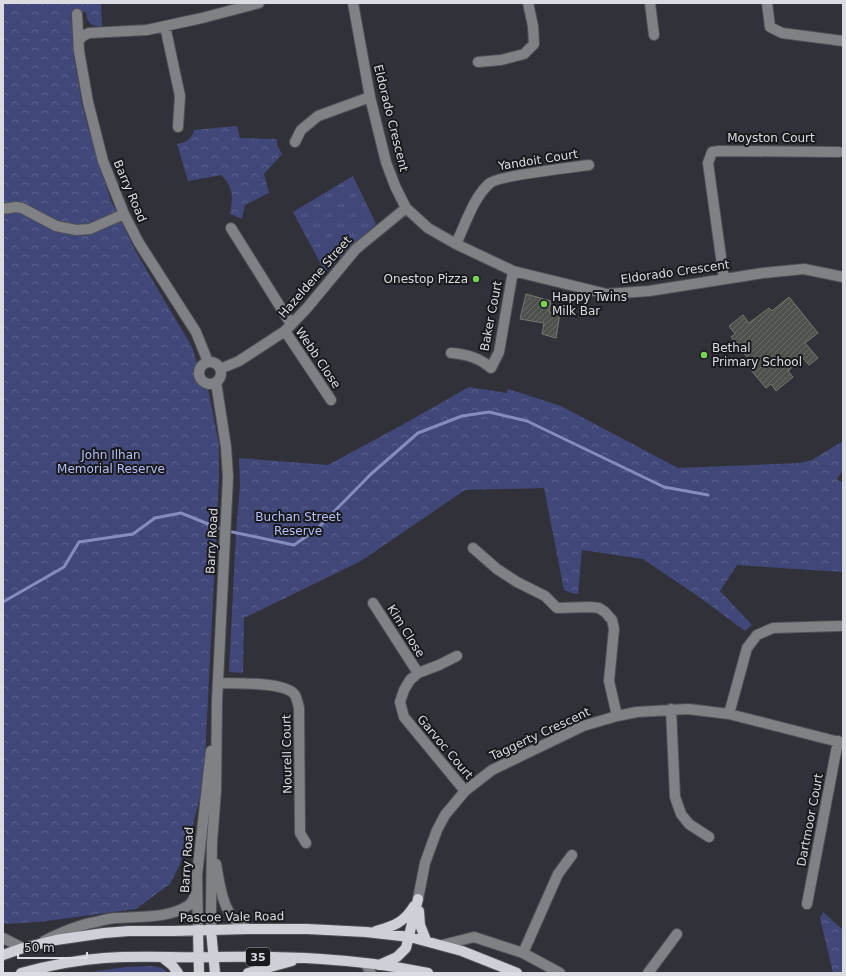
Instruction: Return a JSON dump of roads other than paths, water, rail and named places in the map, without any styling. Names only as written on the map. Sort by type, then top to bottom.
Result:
[{"type":"main road","points":[[372,933],[402,921],[410,914],[418,899]]},
{"type":"main road","points":[[379,965],[397,957],[406,948],[410,937],[418,899]]},
{"type":"main road","points":[[418,899],[420,925],[426,940]]},
{"type":"main road","name":"Pascoe Vale Road","points":[[3,954],[28,947],[77,937],[110,933],[198,930],[307,929],[372,933],[426,940],[494,963],[517,973]]},
{"type":"main road","name":"Barry Road","points":[[198,930],[199,973]]},
{"type":"main road","name":"Barry Road","points":[[211,930],[215,973]]},
{"type":"main road","name":"35","points":[[21,973],[102,958],[238,956],[304,957],[365,963],[428,973]]},
{"type":"main road","points":[[162,957],[172,965],[178,973]]},
{"type":"main road","points":[[248,973],[304,957]]},
{"type":"main road","points":[[494,963],[511,973]]},
{"type":"street","name":"Eldorado Crescent","points":[[353,3],[370,97],[386,162],[395,186],[406,208],[428,228],[456,244],[514,271],[607,294],[648,291],[762,273],[804,269],[843,278]]},
{"type":"street","points":[[478,62],[501,60],[524,54],[534,44],[533,26],[528,3]]},
{"type":"street","points":[[650,3],[654,35]]},
{"type":"street","points":[[767,3],[770,27],[782,33],[843,41]]},
{"type":"street","points":[[79,40],[83,36],[89,34],[147,30],[202,18],[255,4]]},
{"type":"street","name":"Barry Road","points":[[77,14],[79,51],[88,102],[101,154],[124,214],[139,243],[196,332],[208,362]]},
{"type":"street","points":[[165,26],[180,96],[178,127]]},
{"type":"street","points":[[295,142],[301,130],[318,116],[370,97]]},
{"type":"street","name":"Moyston Court","points":[[724,279],[708,163],[712,152],[839,152]]},
{"type":"street","name":"Yandoit Court","points":[[456,244],[478,196],[491,182],[505,178],[589,165]]},
{"type":"street","points":[[3,209],[16,207],[22,208],[56,226],[76,230],[90,229],[124,214]]},
{"type":"street","name":"Hazeldene Street","points":[[220,369],[239,361],[288,328],[307,308],[356,249],[406,208]]},
{"type":"street","name":"Webb Close","points":[[231,228],[330,400]]},
{"type":"street","name":"Baker Court","points":[[451,353],[461,353],[482,360],[492,368],[499,352],[514,271]]},
{"type":"street","points":[[208,362],[214,362],[220,369],[220,376],[216,382],[209,384],[200,379],[198,375],[201,365],[208,362]]},
{"type":"street","name":"Barry Road","points":[[211,930],[212,842],[216,790],[217,701],[228,477],[226,447],[216,382]]},
{"type":"street","points":[[473,548],[497,569],[517,582],[545,596],[558,608],[599,608],[612,620],[614,629],[609,681],[617,716]]},
{"type":"street","name":"Kim Close","points":[[373,603],[418,673]]},
{"type":"street","points":[[729,714],[747,648],[757,635],[773,628],[840,626]]},
{"type":"street","name":"Garvoc Court","points":[[457,656],[418,673],[410,680],[404,690],[400,702],[404,717],[465,791]]},
{"type":"street","name":"Nourell Court","points":[[218,684],[271,685],[289,690],[295,696],[299,708],[300,834],[306,842]]},
{"type":"street","name":"Barry Road","points":[[198,930],[197,892],[205,797],[217,701]]},
{"type":"street","points":[[671,709],[675,797],[682,814],[689,824],[709,837]]},
{"type":"street","name":"Taggerty Crescent","points":[[418,899],[425,863],[437,830],[445,815],[465,791],[492,770],[583,726],[637,712],[671,709],[700,710],[729,714],[840,742]]},
{"type":"street","name":"Dartmoor Court","points":[[807,904],[840,742]]},
{"type":"street","points":[[212,842],[220,884],[229,912],[234,919],[248,929]]},
{"type":"street","points":[[523,953],[558,874],[572,855]]},
{"type":"street","points":[[3,938],[28,947],[62,932],[93,922],[116,918],[156,916],[172,912],[192,902],[197,892]]},
{"type":"street","points":[[648,973],[677,934]]},
{"type":"street","points":[[442,945],[474,937],[523,953],[560,973]]},
{"type":"street","points":[[365,963],[371,973]]},
{"type":"street","points":[[404,973],[415,970]]},
{"type":"waterway","points":[[3,602],[64,567],[79,542],[133,534],[155,518],[181,513],[223,530],[294,545],[317,529],[371,474],[418,433],[462,416],[489,412],[527,421],[664,487],[708,495]]},
{"type":"place","name":"Onestop Pizza","points":[[476,279]]},
{"type":"place","name":"Happy Twins Milk Bar","points":[[544,304]]},
{"type":"place","name":"Bethal Primary School","points":[[704,355]]},
{"type":"park label","name":"John Ilhan Memorial Reserve","points":[[111,462]]},
{"type":"park label","name":"Buchan Street Reserve","points":[[298,524]]}]
